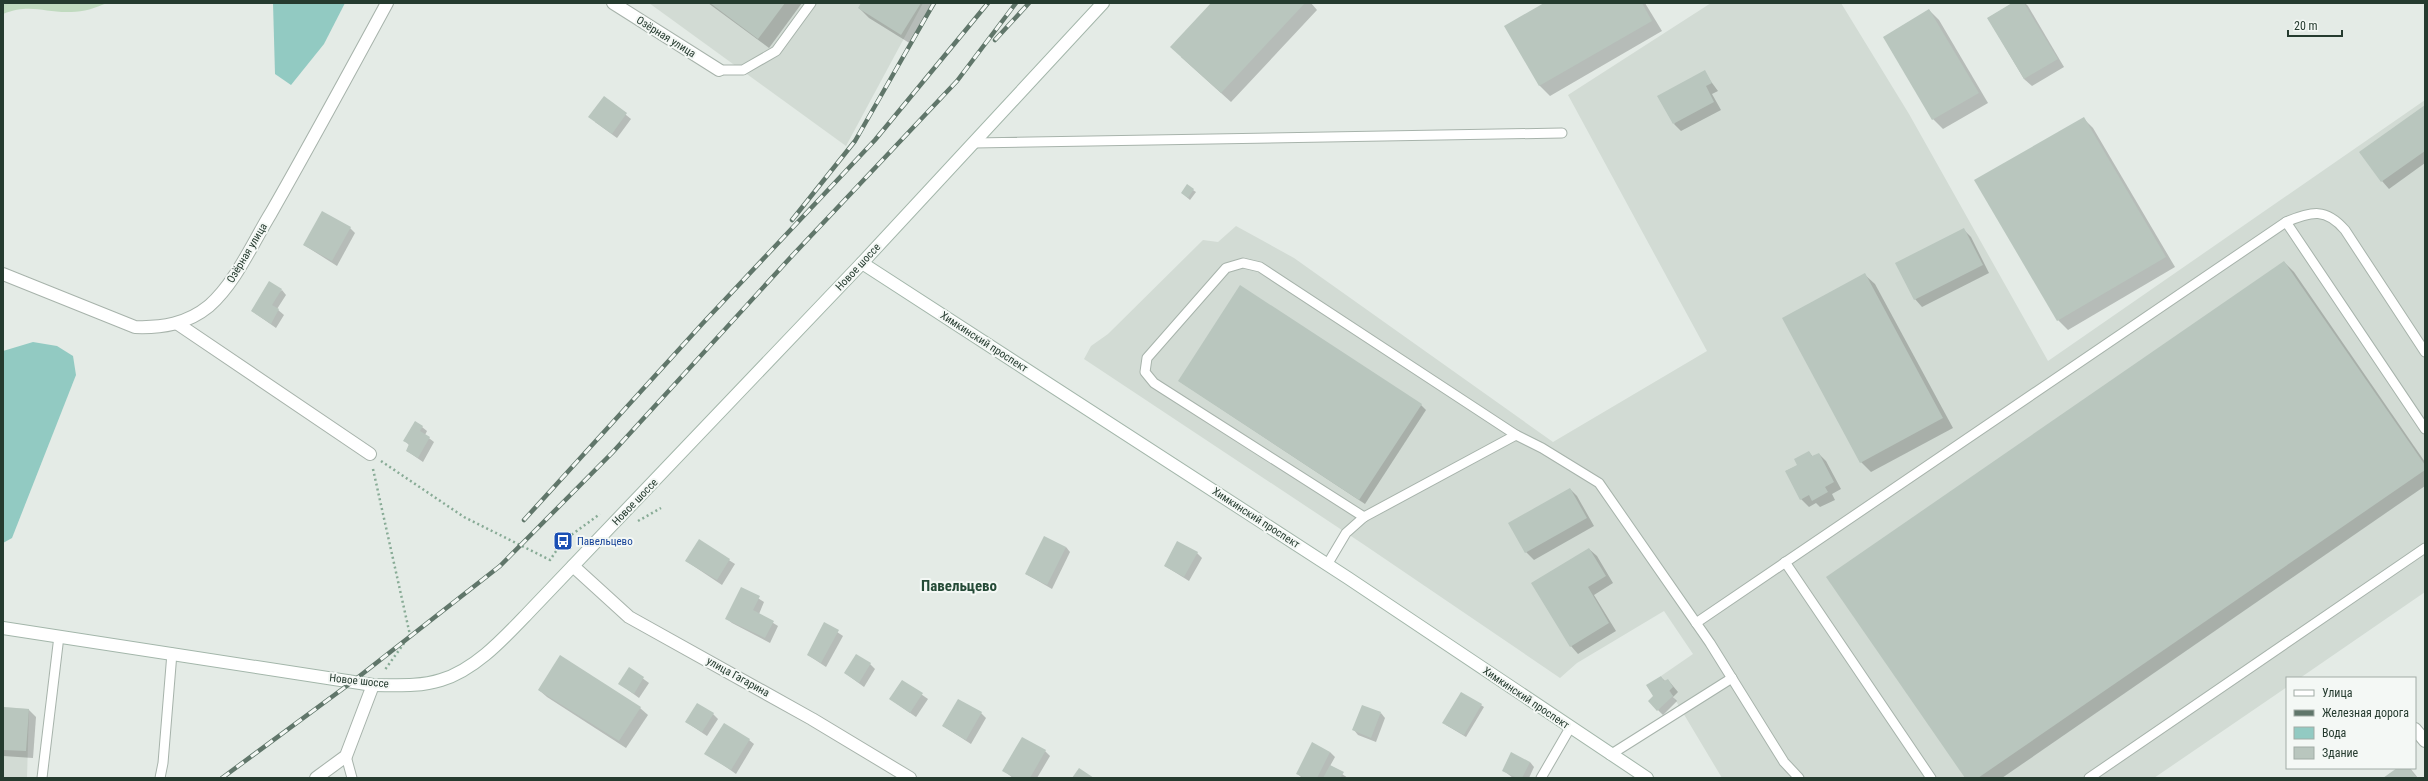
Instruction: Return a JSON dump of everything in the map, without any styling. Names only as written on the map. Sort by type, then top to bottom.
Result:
[{"type":"street","name":"Озёрная улица","points":[[3,274],[135,327],[156,328],[178,324],[208,306],[231,282],[320,129],[387,3]]},
{"type":"street","name":"Озёрная улица","points":[[613,3],[719,70]]},
{"type":"street","name":"Новое шоссе","points":[[3,628],[373,685],[412,685],[442,680],[472,664],[504,639],[862,263],[1103,3]]},
{"type":"street","name":"Химкинский проспект","points":[[862,263],[1327,565],[1610,755],[1647,778]]},
{"type":"street","points":[[178,324],[370,454]]},
{"type":"street","name":"улица Гагарина","points":[[573,566],[629,617],[812,719],[910,778]]},
{"type":"street","points":[[316,778],[346,756],[373,685]]},
{"type":"street","points":[[2416,730],[2425,741]]},
{"type":"lane","points":[[719,70],[743,70],[776,50],[811,3]]},
{"type":"lane","points":[[974,143],[1562,133]]},
{"type":"lane","points":[[1696,623],[2286,222],[2302,215],[2318,214],[2334,217],[2345,230],[2425,352]]},
{"type":"lane","points":[[2286,222],[2425,429]]},
{"type":"lane","points":[[1364,517],[1154,384],[1146,372],[1147,358],[1226,268],[1243,263],[1260,267],[1516,435],[1542,448],[1599,482],[1696,623],[1784,762],[1799,778]]},
{"type":"lane","points":[[1327,565],[1346,533],[1364,517],[1516,435]]},
{"type":"lane","points":[[2090,778],[2425,548]]},
{"type":"lane","points":[[1785,562],[1931,778]]},
{"type":"lane","points":[[42,778],[59,636]]},
{"type":"lane","points":[[160,778],[163,763],[172,653]]},
{"type":"lane","points":[[1610,755],[1732,678]]},
{"type":"lane","points":[[1541,778],[1570,728]]},
{"type":"lane","points":[[346,756],[352,778]]},
{"type":"path","points":[[370,454],[464,517],[550,560],[563,541],[601,513]]},
{"type":"path","points":[[370,454],[410,635],[373,685]]},
{"type":"path","points":[[634,523],[661,508]]},
{"type":"shaded area","points":[[649,3],[923,3],[846,146]]},
{"type":"shaded area","points":[[1711,3],[1841,3],[1909,114],[2048,361],[2425,100],[2425,592],[2301,677],[2286,677],[2286,688],[2154,778],[1722,778],[1661,676],[1693,654],[1664,611],[1577,663],[1560,678],[1363,544],[1084,359],[1091,346],[1108,334],[1203,240],[1218,242],[1236,226],[1294,258],[1553,442],[1707,351],[1568,95]]},
{"type":"shaded area","points":[[3,707],[29,709],[27,778],[3,778]]},
{"type":"green space","points":[[3,3],[107,3],[76,12],[22,9],[3,14]]},
{"type":"water","points":[[273,3],[345,3],[324,44],[291,85],[275,74]]},
{"type":"water","points":[[33,342],[57,346],[73,356],[76,375],[12,538],[3,543],[3,351]]},
{"type":"building","points":[[710,3],[785,3],[758,39]]},
{"type":"building","points":[[861,3],[921,3],[901,35],[858,8]]},
{"type":"building","points":[[1211,3],[1305,3],[1221,93],[1170,47]]},
{"type":"building","points":[[1544,3],[1642,3],[1652,21],[1539,86],[1504,26]]},
{"type":"building","points":[[2012,3],[2024,3],[2058,59],[2024,79],[1987,18]]},
{"type":"building","points":[[1929,9],[1979,93],[1932,120],[1883,37]]},
{"type":"building","points":[[1705,70],[1712,83],[1706,86],[1714,102],[1673,124],[1657,96]]},
{"type":"building","points":[[604,96],[627,113],[612,134],[588,117]]},
{"type":"building","points":[[2425,105],[2425,151],[2381,182],[2359,152]]},
{"type":"building","points":[[2084,117],[2166,257],[2057,321],[1974,180]]},
{"type":"building","points":[[1187,184],[1194,189],[1188,198],[1181,193]]},
{"type":"building","points":[[322,211],[351,227],[332,261],[303,245]]},
{"type":"building","points":[[1964,228],[1983,265],[1914,300],[1895,263]]},
{"type":"building","points":[[2284,261],[2425,465],[2425,470],[1978,778],[1965,778],[1826,577]]},
{"type":"building","points":[[1865,273],[1943,418],[1860,463],[1782,318]]},
{"type":"building","points":[[269,281],[282,289],[272,305],[279,309],[271,324],[251,311]]},
{"type":"building","points":[[1240,285],[1422,404],[1359,500],[1178,381]]},
{"type":"building","points":[[415,421],[423,426],[420,431],[430,437],[418,458],[406,451],[409,444],[403,441]]},
{"type":"building","points":[[1809,451],[1812,456],[1819,453],[1834,482],[1825,487],[1828,492],[1812,501],[1809,495],[1800,500],[1785,471],[1797,465],[1794,459]]},
{"type":"building","points":[[1570,488],[1587,518],[1525,553],[1508,523]]},
{"type":"building","points":[[1044,536],[1066,547],[1047,585],[1025,574]]},
{"type":"building","points":[[699,539],[730,559],[717,580],[685,561]]},
{"type":"building","points":[[1177,541],[1198,552],[1184,577],[1164,566]]},
{"type":"building","points":[[1589,548],[1606,576],[1588,587],[1609,623],[1570,647],[1531,583]]},
{"type":"building","points":[[741,587],[760,596],[753,610],[774,621],[765,638],[725,619]]},
{"type":"building","points":[[824,622],[839,630],[821,663],[807,655]]},
{"type":"building","points":[[856,654],[871,663],[859,683],[844,673]]},
{"type":"building","points":[[560,655],[641,707],[619,741],[538,690]]},
{"type":"building","points":[[629,667],[644,677],[634,694],[618,684]]},
{"type":"building","points":[[1661,676],[1664,681],[1668,679],[1673,687],[1669,691],[1673,696],[1657,711],[1648,701],[1653,696],[1646,685]]},
{"type":"building","points":[[902,680],[923,693],[910,713],[889,699]]},
{"type":"building","points":[[1461,692],[1482,704],[1464,735],[1442,723]]},
{"type":"building","points":[[958,699],[982,712],[966,740],[942,726]]},
{"type":"building","points":[[697,703],[714,713],[702,732],[685,722]]},
{"type":"building","points":[[1362,705],[1381,712],[1371,738],[1352,730]]},
{"type":"building","points":[[3,707],[29,709],[26,751],[3,750]]},
{"type":"building","points":[[724,723],[750,739],[731,770],[704,754]]},
{"type":"building","points":[[1022,737],[1046,750],[1030,778],[1015,778],[1002,771]]},
{"type":"building","points":[[1312,742],[1330,752],[1317,778],[1305,778],[1296,774]]},
{"type":"building","points":[[1511,752],[1530,762],[1522,778],[1517,778],[1502,771]]},
{"type":"building","points":[[1330,765],[1344,772],[1340,778],[1323,778]]},
{"type":"building","points":[[1079,768],[1094,778],[1072,778]]},
{"type":"building","points":[[2396,769],[2410,769],[2417,778],[2383,778]]},
{"type":"railway","points":[[792,220],[855,141],[934,3]]},
{"type":"railway","points":[[524,520],[703,323],[875,140],[988,3]]},
{"type":"railway","points":[[222,778],[352,682],[500,566],[612,453],[790,258],[957,81],[1016,3]]},
{"type":"railway","points":[[995,40],[1029,3]]},
{"type":"place","name":"Павельцево","points":[[563,541]]},
{"type":"district","name":"Павельцево","points":[[959,586]]}]
